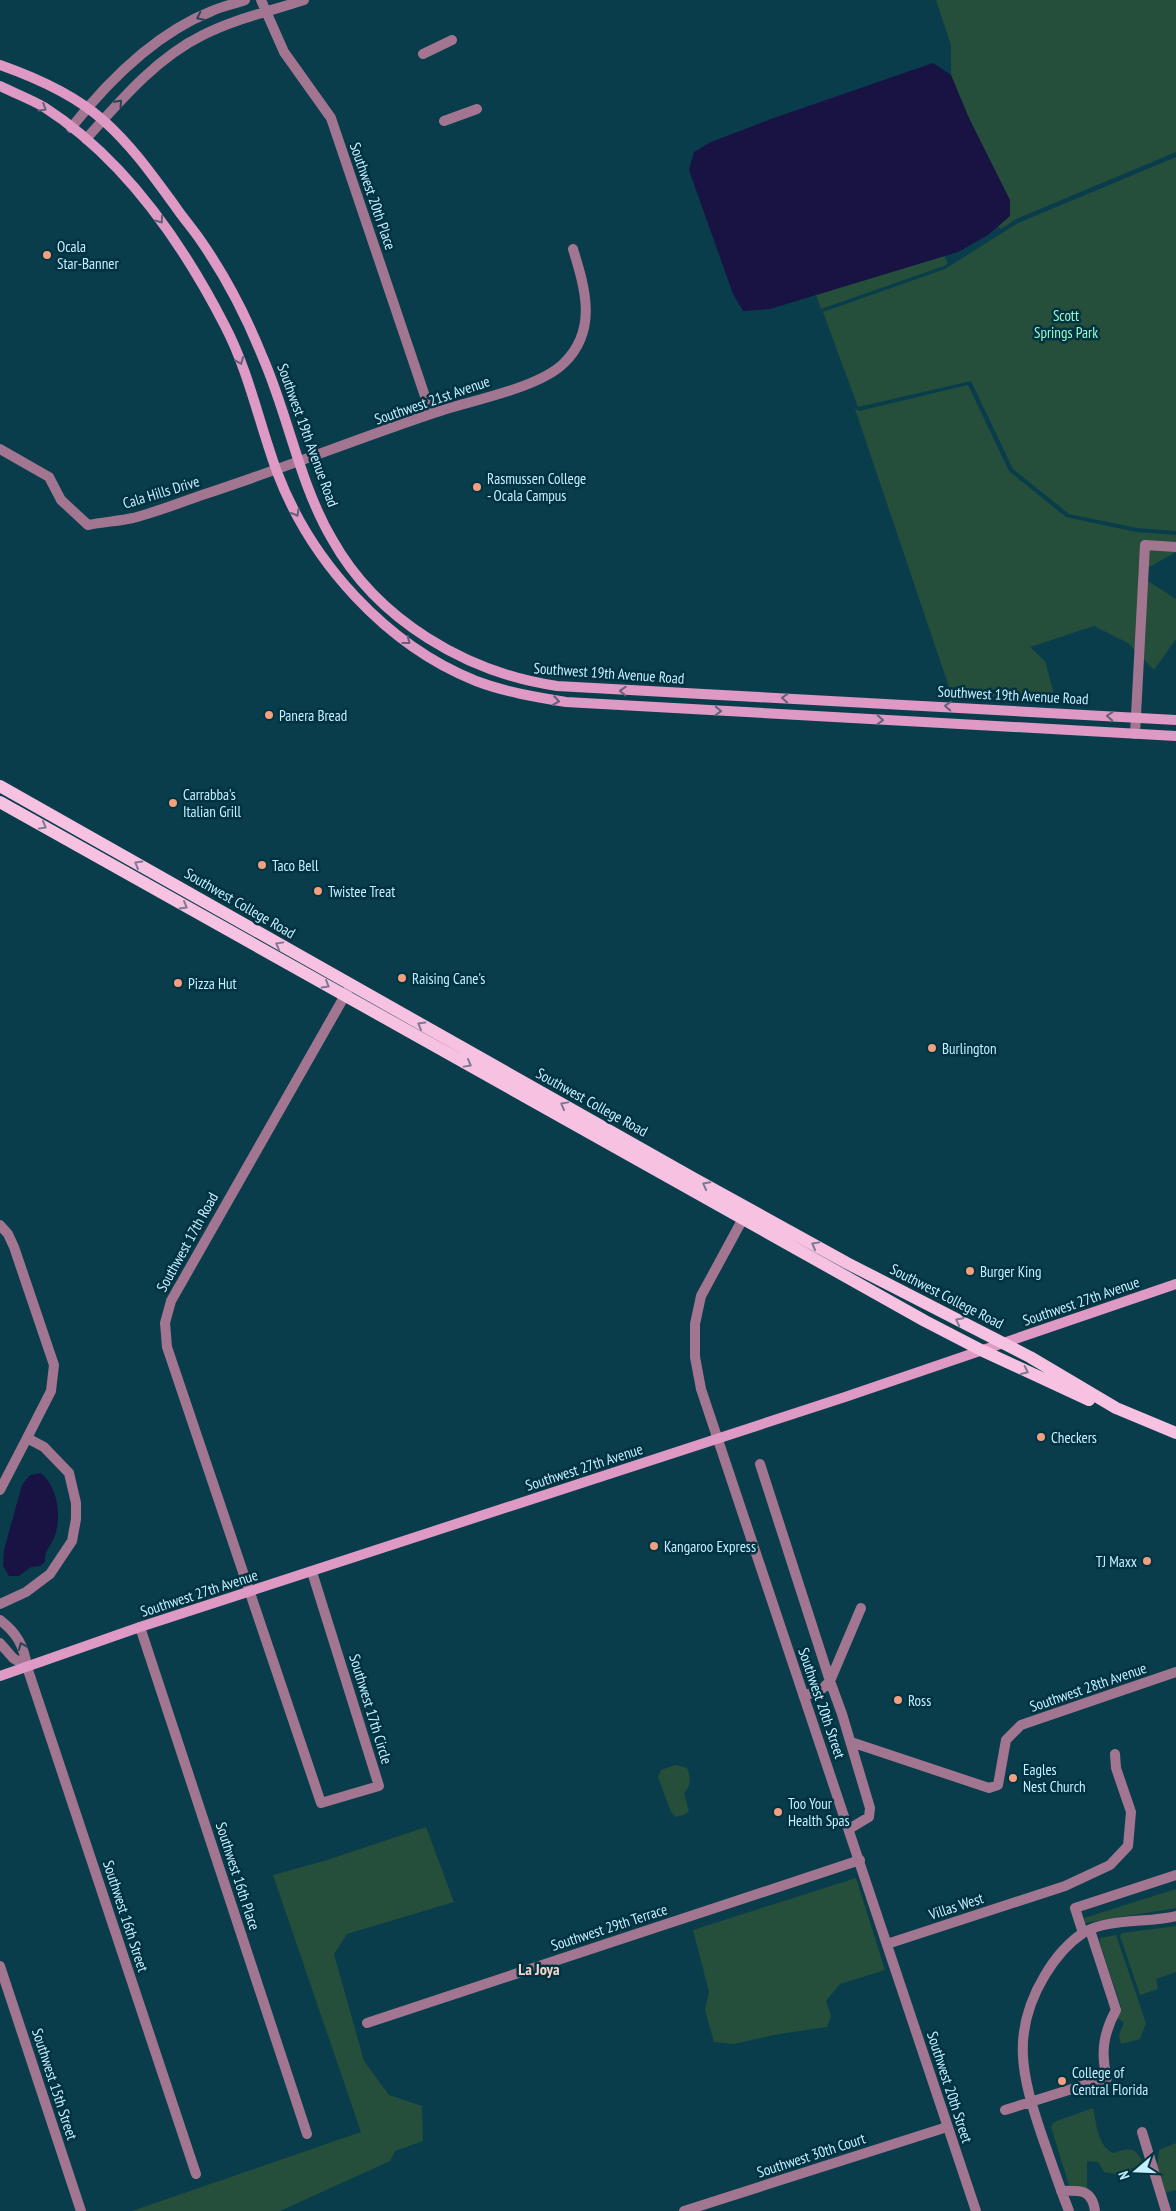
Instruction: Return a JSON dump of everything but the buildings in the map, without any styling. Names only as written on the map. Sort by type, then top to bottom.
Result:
[{"type":"main road","name":"Southwest 19th Avenue Road","points":[[0,65],[22,73],[66,94],[104,120],[152,173],[213,260],[244,316],[264,358],[300,462],[332,539],[349,566],[372,591],[413,628],[442,647],[469,661],[527,682],[587,689],[982,708],[1176,720]]},
{"type":"main road","name":"Southwest 19th Avenue Road","points":[[0,86],[43,107],[86,139],[111,160],[148,203],[182,252],[226,327],[255,399],[277,471],[294,510],[315,545],[368,611],[427,657],[475,680],[520,695],[566,702],[1176,736]]},
{"type":"main road","name":"Southwest College Road","points":[[0,786],[348,990]]},
{"type":"main road","name":"Southwest College Road","points":[[0,802],[348,990],[746,1213],[981,1350],[1176,1439]]},
{"type":"main road","name":"Southwest College Road","points":[[746,1213],[1030,1357],[1116,1408],[1176,1433]]},
{"type":"main road","name":"Southwest 27th Avenue","points":[[0,1676],[140,1628],[717,1439],[1176,1284]]},
{"type":"street","points":[[71,128],[87,108],[134,62],[176,30],[213,10],[245,0]]},
{"type":"street","name":"Southwest 20th Place","points":[[261,0],[284,52],[330,118],[431,414]]},
{"type":"street","points":[[86,139],[135,86],[169,57],[194,40],[202,35],[304,0]]},
{"type":"street","points":[[423,54],[452,40]]},
{"type":"street","points":[[444,121],[477,110]]},
{"type":"street","name":"Southwest 21st Avenue","points":[[277,471],[431,414],[540,380],[564,363],[577,346],[586,323],[587,300],[584,282],[573,249]]},
{"type":"street","name":"Cala Hills Drive","points":[[0,449],[49,478],[61,500],[88,525],[134,518],[277,471]]},
{"type":"street","points":[[1136,734],[1146,545],[1176,547]]},
{"type":"street","name":"Southwest 17th Road","points":[[249,1592],[167,1347],[165,1323],[171,1301],[348,990]]},
{"type":"street","name":"Southwest 20th Street","points":[[746,1213],[701,1296],[695,1324],[695,1357],[701,1389],[850,1829],[976,2211]]},
{"type":"street","points":[[0,1225],[8,1234],[14,1247],[54,1365],[51,1391],[0,1490]]},
{"type":"street","points":[[0,1604],[26,1592],[50,1574],[72,1541],[76,1520],[76,1503],[69,1473],[44,1446],[28,1438]]},
{"type":"street","points":[[760,1464],[851,1742],[870,1808],[869,1817],[850,1829]]},
{"type":"street","name":"Southwest 17th Circle","points":[[249,1592],[321,1803],[379,1786],[312,1572]]},
{"type":"street","points":[[804,1696],[822,1689],[830,1681],[861,1608]]},
{"type":"street","name":"Southwest 16th Street","points":[[0,1620],[19,1638],[25,1650],[27,1667],[196,2174]]},
{"type":"street","name":"Southwest 16th Place","points":[[140,1628],[308,2134]]},
{"type":"street","points":[[0,1638],[10,1629]]},
{"type":"street","points":[[0,1643],[12,1658],[27,1667]]},
{"type":"street","name":"Southwest 28th Avenue","points":[[851,1742],[989,1788],[998,1785],[1006,1740],[1021,1725],[1176,1672]]},
{"type":"street","name":"Villas West","points":[[887,1944],[1034,1896],[1094,1874],[1110,1865],[1128,1846],[1131,1812],[1116,1768],[1114,1754]]},
{"type":"street","name":"Southwest 29th Terrace","points":[[367,2023],[860,1860]]},
{"type":"street","points":[[1004,2110],[1107,2078],[1103,2063],[1105,2036],[1108,2024],[1116,2010],[1087,1932],[1075,1908],[1176,1875]]},
{"type":"street","points":[[1069,2211],[1030,2101],[1023,2071],[1022,2052],[1028,2010],[1033,1996],[1048,1970],[1062,1952],[1087,1932],[1105,1925],[1176,1916]]},
{"type":"street","name":"Southwest 15th Street","points":[[0,1966],[82,2211]]},
{"type":"street","name":"Southwest 30th Court","points":[[684,2211],[947,2127]]},
{"type":"street","points":[[1142,2132],[1166,2211],[1176,2207]]},
{"type":"street","points":[[1061,2191],[1078,2190],[1088,2194],[1094,2202],[1095,2211]]},
{"type":"green space","points":[[936,0],[1176,0],[1176,152],[1016,219],[1001,229],[998,226],[1010,216],[951,75],[951,45]]},
{"type":"green space","name":"Scott Springs Park","points":[[1176,157],[1176,531],[1137,528],[1069,514],[1013,469],[971,381],[858,407],[823,312],[945,269],[1018,223]]},
{"type":"green space","points":[[944,256],[948,263],[944,266],[821,309],[816,295]]},
{"type":"green space","points":[[968,385],[1009,471],[1066,517],[1136,532],[1176,535],[1176,552],[1137,574],[1176,599],[1176,639],[1154,670],[1128,643],[1094,626],[1030,647],[1045,661],[1056,701],[953,699],[855,409],[859,411]]},
{"type":"green space","points":[[675,1765],[687,1768],[690,1778],[688,1788],[684,1793],[689,1811],[676,1817],[671,1812],[658,1777],[661,1770]]},
{"type":"green space","points":[[426,1827],[454,1902],[347,1934],[334,1954],[364,2061],[389,2095],[422,2106],[423,2141],[395,2151],[390,2161],[280,2211],[132,2211],[361,2132],[273,1875],[324,1861]]},
{"type":"green space","points":[[856,1878],[885,1970],[840,1984],[826,2001],[831,2016],[827,2027],[779,2034],[734,2044],[714,2042],[705,2010],[709,1992],[693,1930]]},
{"type":"green space","points":[[1176,1889],[1176,1908],[1085,1923],[1084,1918]]},
{"type":"green space","points":[[1176,1926],[1176,1972],[1156,1979],[1158,1989],[1140,1995],[1120,1936],[1122,1933]]},
{"type":"green space","points":[[1116,1935],[1146,2023],[1140,2039],[1121,2044],[1119,2035],[1124,2022],[1117,2018],[1121,2007],[1100,1943],[1100,1938]]},
{"type":"green space","points":[[1093,2108],[1098,2133],[1108,2150],[1113,2153],[1126,2149],[1135,2151],[1141,2158],[1146,2171],[1131,2168],[1132,2177],[1104,2172],[1098,2162],[1087,2161],[1087,2190],[1069,2185],[1051,2127],[1054,2122]]},
{"type":"green space","points":[[1176,2143],[1176,2190],[1165,2193],[1157,2167],[1159,2150]]},
{"type":"shaded area","points":[[933,63],[951,75],[968,116],[1010,200],[1010,216],[988,235],[958,252],[770,309],[743,311],[733,294],[689,170],[694,152],[711,142],[771,119]]},
{"type":"shaded area","points":[[41,1473],[47,1479],[55,1495],[58,1514],[56,1532],[46,1553],[45,1562],[40,1566],[31,1567],[19,1576],[9,1576],[3,1566],[4,1550],[22,1485],[30,1475]]},
{"type":"place","name":"Ocala Star-Banner","points":[[47,255]]},
{"type":"place","name":"Rasmussen College - Ocala Campus","points":[[477,487]]},
{"type":"place","name":"Panera Bread","points":[[269,715]]},
{"type":"place","name":"Carrabba's Italian Grill","points":[[173,803]]},
{"type":"place","name":"Taco Bell","points":[[262,865]]},
{"type":"place","name":"Twistee Treat","points":[[318,891]]},
{"type":"place","name":"Raising Cane's","points":[[402,978]]},
{"type":"place","name":"Pizza Hut","points":[[178,983]]},
{"type":"place","name":"Burlington","points":[[932,1048]]},
{"type":"place","name":"Burger King","points":[[970,1271]]},
{"type":"place","name":"Checkers","points":[[1041,1437]]},
{"type":"place","name":"Kangaroo Express","points":[[654,1546]]},
{"type":"place","name":"TJ Maxx","points":[[1147,1561]]},
{"type":"place","name":"Ross","points":[[898,1700]]},
{"type":"place","name":"Eagles Nest Church","points":[[1013,1778]]},
{"type":"place","name":"Too Your Health Spas","points":[[778,1812]]},
{"type":"place","name":"College of Central Florida","points":[[1062,2081]]},
{"type":"district","name":"La Joya","points":[[539,1969]]}]
